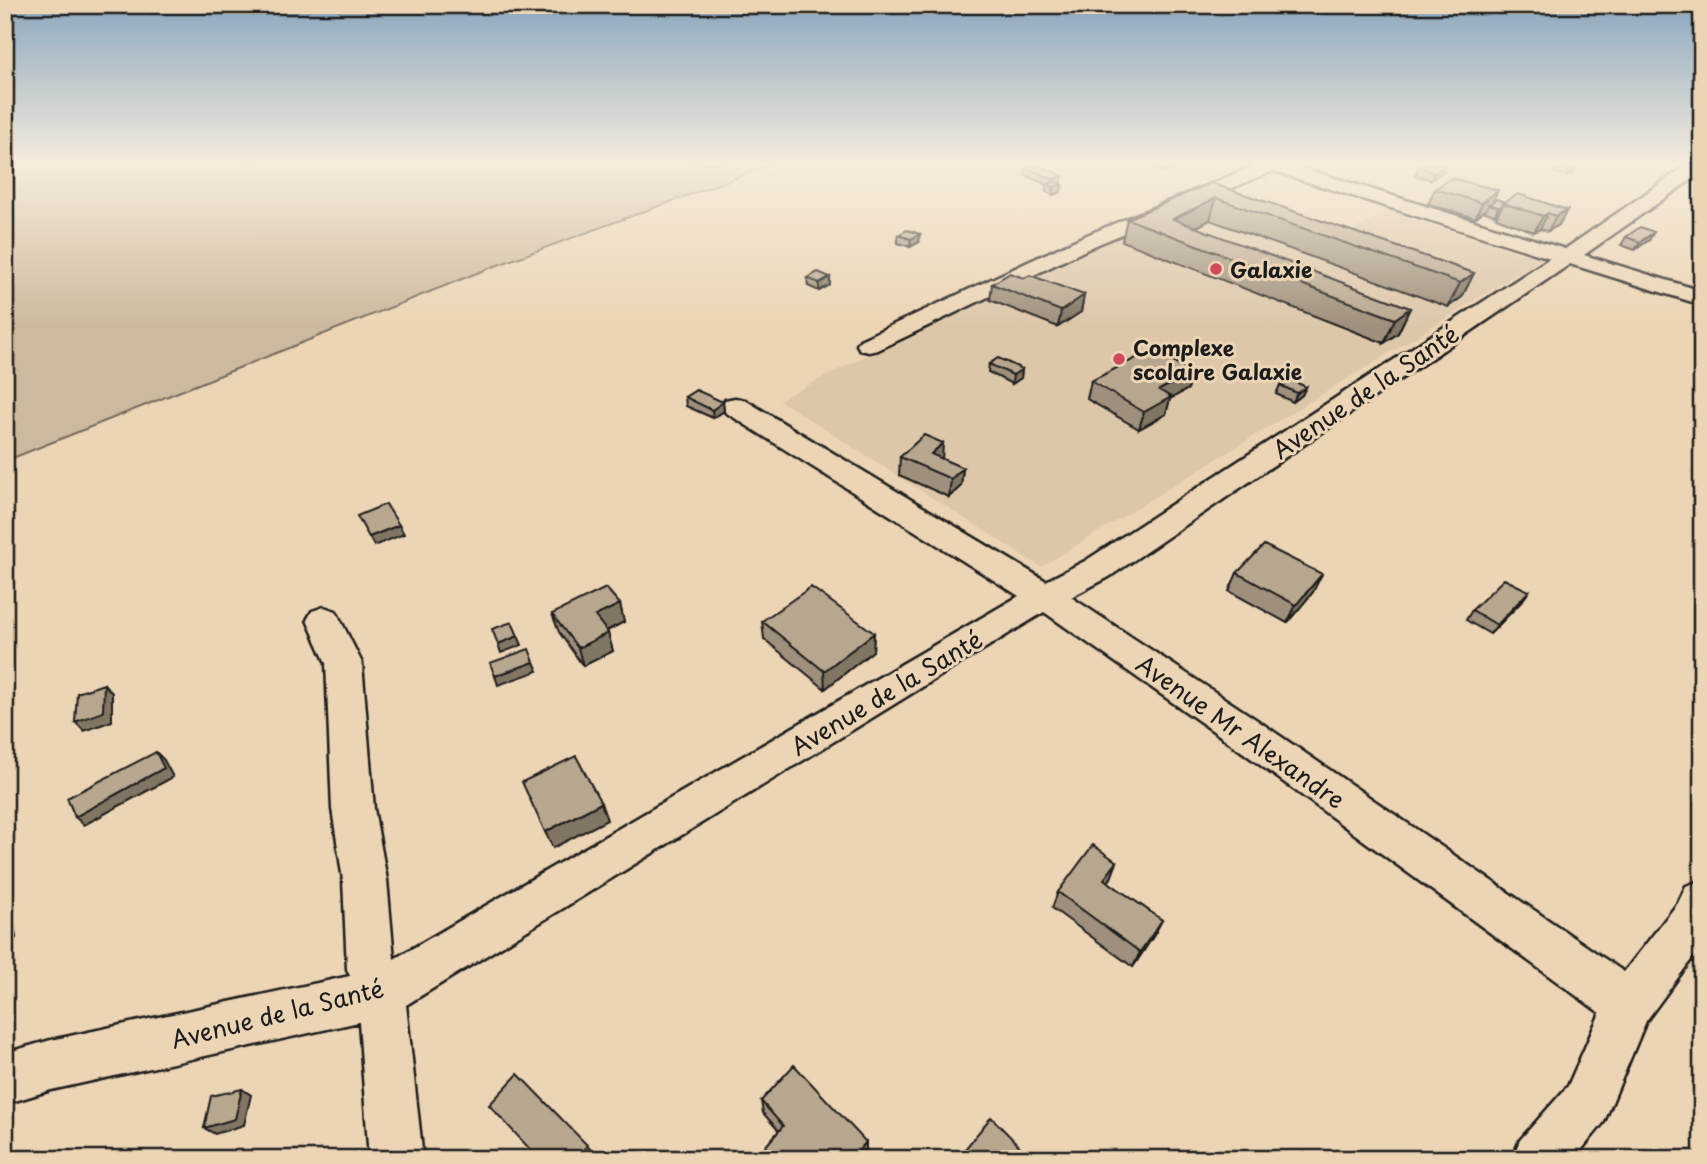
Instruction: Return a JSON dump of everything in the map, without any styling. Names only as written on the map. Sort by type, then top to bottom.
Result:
[{"type":"street","points":[[869,345],[1148,217]]},
{"type":"street","points":[[1445,217],[1702,298]]},
{"type":"street","name":"Avenue de la Santé","points":[[5,1079],[51,1065],[381,993],[1045,596],[1097,569],[1624,217]]},
{"type":"street","name":"Avenue Mr Alexandre","points":[[736,406],[1045,596],[1240,729],[1629,1004]]},
{"type":"street","points":[[324,620],[344,663],[352,795],[365,880],[371,969],[381,993],[396,1159]]},
{"type":"street","points":[[1539,1159],[1586,1104],[1629,1004],[1694,918],[1702,901]]},
{"type":"shaded area","points":[[5,217],[628,217],[487,269],[5,461]]},
{"type":"shaded area","name":"Complexe scolaire Galaxie","points":[[1163,217],[1246,217],[1328,245],[1376,217],[1407,217],[1542,259],[1041,567],[779,400],[941,318]]},
{"type":"building","points":[[1176,217],[1173,219],[1410,308],[1395,319],[1127,219]]},
{"type":"building","points":[[1271,217],[1311,217],[1474,273],[1460,283]]},
{"type":"building","points":[[1640,227],[1654,232],[1640,242],[1626,237]]},
{"type":"building","points":[[907,230],[920,234],[911,239],[898,235]]},
{"type":"building","points":[[818,272],[830,277],[819,283],[807,278]]},
{"type":"building","points":[[1010,273],[1024,278],[1030,275],[1084,295],[1061,311],[992,284]]},
{"type":"building","points":[[1152,350],[1193,372],[1159,390],[1171,397],[1144,412],[1091,381]]},
{"type":"building","points":[[998,358],[1022,369],[1013,375],[989,364]]},
{"type":"building","points":[[1289,379],[1306,387],[1297,393],[1280,385]]},
{"type":"building","points":[[696,390],[723,402],[712,410],[685,397]]},
{"type":"building","points":[[924,435],[943,443],[931,454],[963,468],[951,479],[900,457]]},
{"type":"building","points":[[386,504],[399,525],[369,537],[357,516]]},
{"type":"building","points":[[1264,545],[1322,574],[1296,605],[1237,573]]},
{"type":"building","points":[[1504,579],[1529,591],[1497,625],[1472,610]]},
{"type":"building","points":[[811,587],[874,633],[824,671],[762,621]]},
{"type":"building","points":[[606,588],[620,604],[595,616],[608,633],[578,648],[552,614]]},
{"type":"building","points":[[512,622],[518,636],[498,644],[492,629]]},
{"type":"building","points":[[529,649],[534,662],[495,676],[490,663]]},
{"type":"building","points":[[104,684],[103,712],[75,722],[77,693]]},
{"type":"building","points":[[156,752],[164,768],[75,817],[67,798]]},
{"type":"building","points":[[576,756],[601,803],[545,832],[522,782]]},
{"type":"building","points":[[1093,845],[1117,862],[1104,879],[1162,920],[1140,952],[1058,892]]},
{"type":"building","points":[[794,1065],[866,1142],[852,1159],[774,1159],[765,1147],[783,1126],[761,1101]]},
{"type":"building","points":[[518,1074],[587,1145],[576,1159],[539,1159],[489,1105]]},
{"type":"building","points":[[242,1089],[235,1119],[204,1128],[211,1096]]},
{"type":"building","points":[[991,1117],[1032,1159],[957,1159]]},
{"type":"place","name":"Galaxie","points":[[1216,269]]},
{"type":"place","name":"Complexe scolaire Galaxie","points":[[1119,359]]}]
